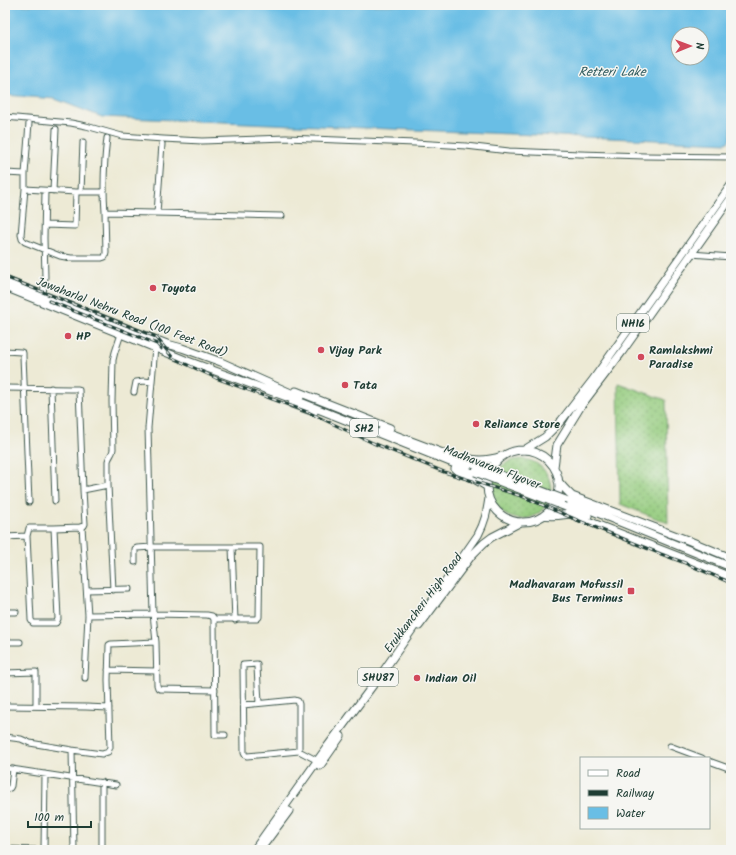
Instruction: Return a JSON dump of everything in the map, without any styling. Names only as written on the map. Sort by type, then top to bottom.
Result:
[{"type":"main road","name":"NH16","points":[[524,450],[545,437],[561,421],[592,381],[731,185]]},
{"type":"main road","name":"NH16","points":[[554,467],[557,445],[581,406],[622,352],[731,198]]},
{"type":"main road","name":"Jawaharlal Nehru Road (100 Feet Road)","points":[[5,280],[167,344],[221,362],[255,380]]},
{"type":"main road","name":"Jawaharlal Nehru Road (100 Feet Road)","points":[[5,287],[121,334],[245,381]]},
{"type":"main road","points":[[255,380],[256,374],[471,459],[484,461],[502,456],[512,451],[524,450],[536,452],[546,458],[554,467],[558,481],[556,500],[544,515]]},
{"type":"main road","name":"Madhavaram Flyover","points":[[255,380],[303,403],[731,573]]},
{"type":"main road","name":"Madhavaram Flyover","points":[[245,381],[255,380],[563,499],[731,567]]},
{"type":"main road","points":[[245,381],[249,387],[454,469],[486,486],[488,475],[493,464],[502,456]]},
{"type":"main road","points":[[558,481],[572,496],[731,558]]},
{"type":"main road","name":"SHU87","points":[[486,486],[493,507],[501,515],[510,520],[521,522],[533,521],[544,515]]},
{"type":"main road","name":"SHU87","points":[[254,850],[458,565],[484,524],[489,498]]},
{"type":"main road","points":[[544,515],[550,516],[570,514],[731,577]]},
{"type":"main road","name":"Erukkancheri High Road","points":[[260,850],[400,652],[472,555],[490,538],[521,522]]},
{"type":"main road","points":[[481,530],[490,538]]},
{"type":"street","points":[[5,117],[71,123],[122,136],[142,138],[202,141],[286,138],[416,143],[466,146],[509,151],[731,157]]},
{"type":"street","points":[[29,123],[21,235],[25,242],[60,256],[71,258],[105,257],[105,212],[103,192],[107,138]]},
{"type":"street","points":[[53,192],[56,129]]},
{"type":"street","points":[[45,225],[75,226],[83,142]]},
{"type":"street","points":[[157,213],[162,144]]},
{"type":"street","points":[[5,173],[25,174]]},
{"type":"street","points":[[25,189],[53,192],[103,192]]},
{"type":"street","points":[[43,295],[45,277],[45,191]]},
{"type":"street","points":[[105,212],[282,216]]},
{"type":"street","points":[[691,254],[731,257]]},
{"type":"street","points":[[113,590],[108,459],[113,453],[113,360],[121,334]]},
{"type":"street","points":[[155,347],[148,428],[157,685],[160,689],[215,690]]},
{"type":"street","points":[[5,351],[23,353],[29,502]]},
{"type":"street","points":[[134,392],[136,382],[152,382]]},
{"type":"street","points":[[5,388],[51,388],[79,390],[85,524],[82,527],[88,615],[85,678]]},
{"type":"street","points":[[51,388],[55,502]]},
{"type":"street","points":[[83,490],[108,485]]},
{"type":"street","points":[[54,528],[58,620],[56,623],[33,623],[28,536],[29,528],[82,527]]},
{"type":"street","points":[[5,538],[28,536]]},
{"type":"street","points":[[232,547],[235,620]]},
{"type":"street","points":[[88,615],[207,615],[212,616],[214,619],[235,620],[257,619],[259,617],[260,549],[258,547],[137,548],[135,550],[135,562]]},
{"type":"street","points":[[87,590],[129,589]]},
{"type":"street","points":[[5,612],[16,612]]},
{"type":"street","points":[[214,619],[215,735],[225,735]]},
{"type":"street","points":[[5,642],[20,642]]},
{"type":"street","points":[[5,737],[21,738],[30,743],[72,750],[102,754],[108,752],[110,747],[108,648],[111,644],[156,642]]},
{"type":"street","points":[[259,703],[257,664],[244,665],[243,705],[245,755],[299,751],[318,761]]},
{"type":"street","points":[[108,670],[157,670]]},
{"type":"street","points":[[5,673],[36,672],[36,706]]},
{"type":"street","points":[[243,705],[295,700],[298,701],[299,751]]},
{"type":"street","points":[[5,706],[109,708]]},
{"type":"street","points":[[670,746],[699,757]]},
{"type":"street","points":[[72,750],[74,850]]},
{"type":"street","points":[[710,761],[731,769]]},
{"type":"street","points":[[5,768],[72,777],[116,785]]},
{"type":"street","points":[[5,790],[11,786],[13,769]]},
{"type":"street","points":[[44,850],[45,774]]},
{"type":"street","points":[[102,782],[102,850]]},
{"type":"street","points":[[5,849],[37,850]]},
{"type":"green space","points":[[618,383],[666,400],[668,523],[620,504]]},
{"type":"green space","points":[[515,459],[527,459],[543,467],[549,477],[551,489],[549,501],[543,511],[527,519],[515,519],[499,511],[491,495],[491,483],[499,467]]},
{"type":"water","name":"Retteri Lake","points":[[5,5],[731,5],[731,138],[727,143],[102,117],[55,99],[5,95]]},
{"type":"railway","points":[[5,277],[156,337],[173,358],[216,378],[310,413],[373,443],[444,472],[524,497],[731,583]]},
{"type":"railway","points":[[49,301],[157,344],[161,349]]},
{"type":"place","name":"Toyota","points":[[153,288]]},
{"type":"place","name":"HP","points":[[68,336]]},
{"type":"place","name":"Vijay Park","points":[[321,350]]},
{"type":"place","name":"Ramlakshmi Paradise","points":[[641,357]]},
{"type":"place","name":"Tata","points":[[345,385]]},
{"type":"place","name":"Reliance Store","points":[[476,424]]},
{"type":"place","name":"Madhavaram Mofussil Bus Terminus","points":[[631,591]]},
{"type":"place","name":"Indian Oil","points":[[417,678]]}]
